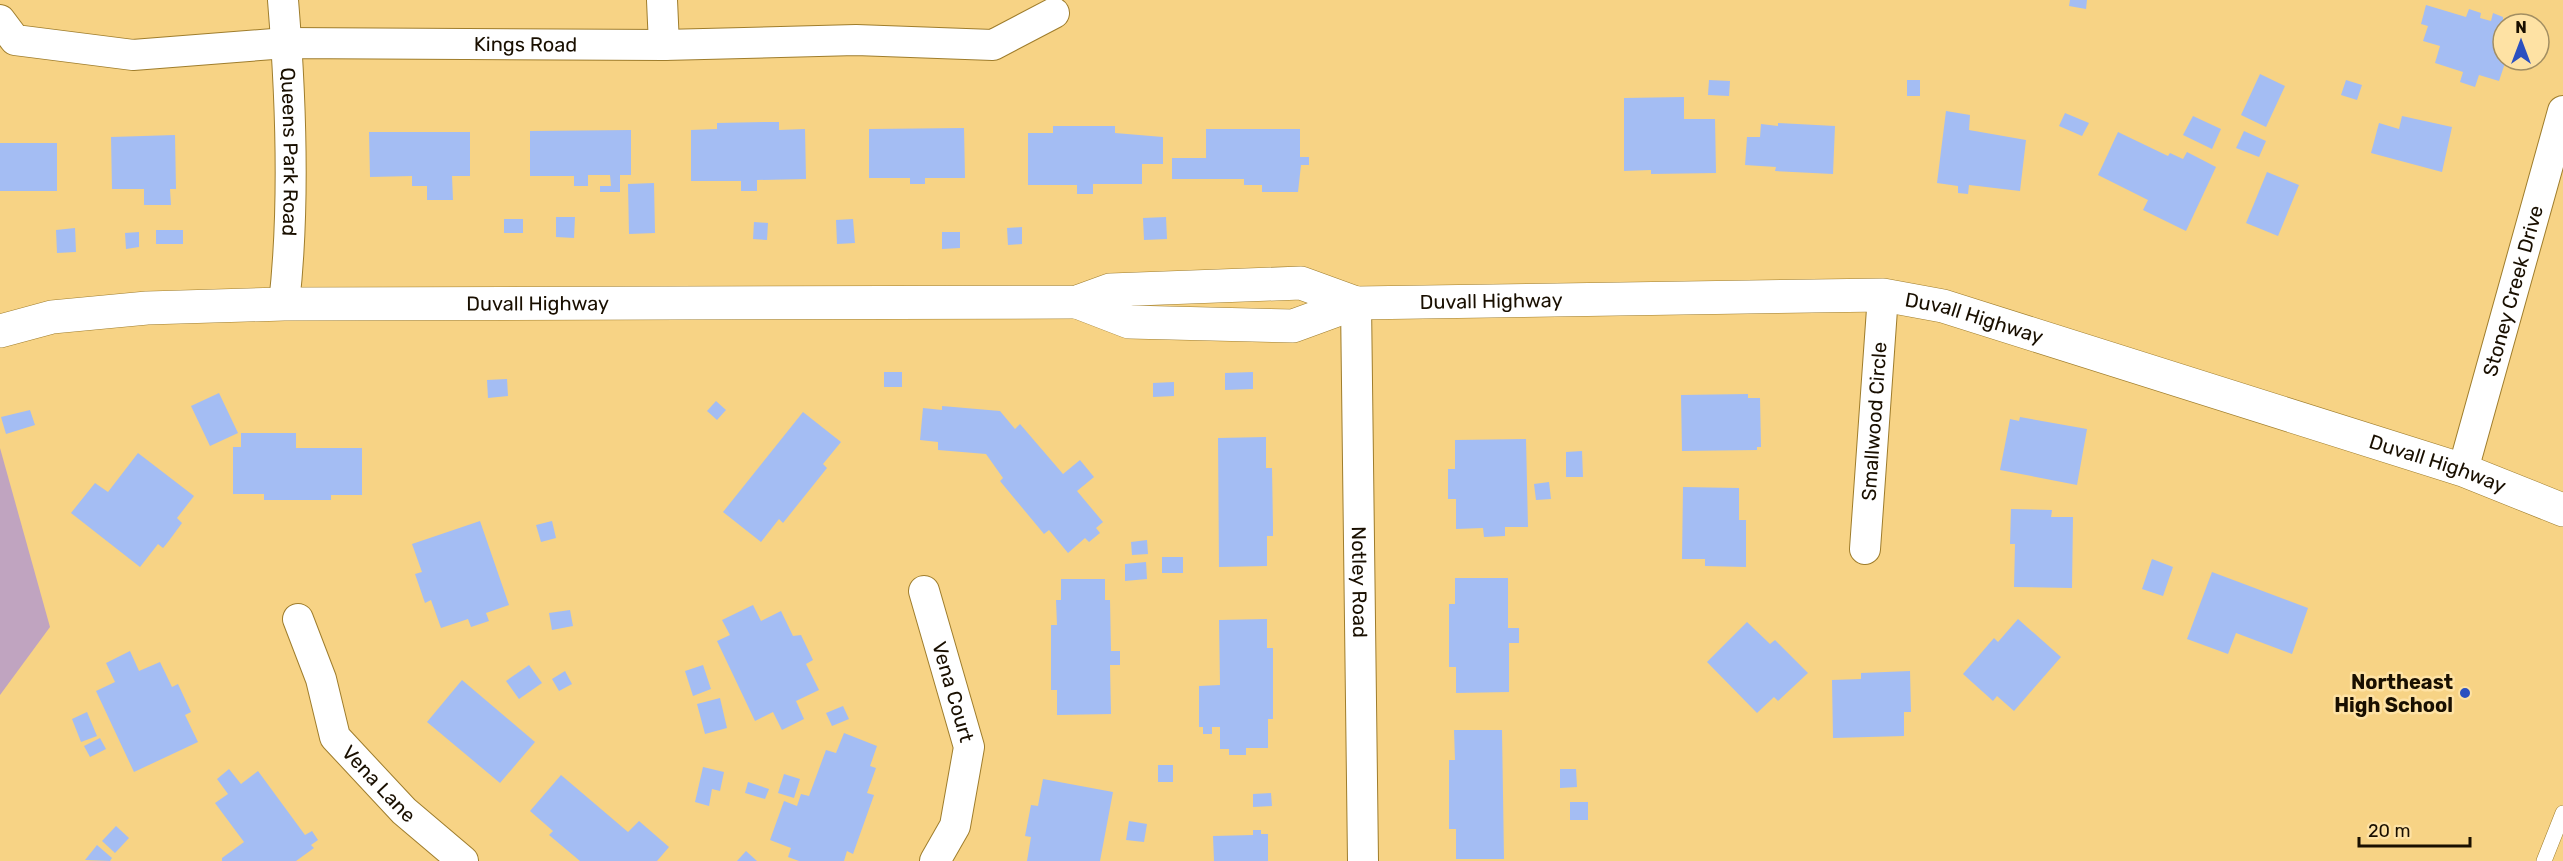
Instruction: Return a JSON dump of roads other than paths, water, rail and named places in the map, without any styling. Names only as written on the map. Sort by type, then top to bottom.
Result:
[{"type":"street","name":"Queens Park Road","points":[[283,0],[290,246],[284,304]]},
{"type":"street","points":[[662,0],[664,45]]},
{"type":"street","name":"Kings Road","points":[[0,20],[15,40],[133,54],[286,43],[664,45],[844,40],[993,45],[1054,13]]},
{"type":"street","name":"Stoney Creek Drive","points":[[2463,470],[2563,111]]},
{"type":"street","name":"Duvall Highway","points":[[0,331],[52,317],[123,310],[284,304],[1077,302],[1110,290],[1301,283],[1356,303]]},
{"type":"street","name":"Duvall Highway","points":[[1077,302],[1129,322],[1293,326],[1356,303],[1883,295],[1943,306],[2463,470],[2563,510]]},
{"type":"street","name":"Smallwood Circle","points":[[1865,549],[1883,295]]},
{"type":"street","name":"Notley Road","points":[[1356,303],[1363,861]]},
{"type":"street","name":"Vena Court","points":[[924,591],[969,747],[955,826],[934,861]]},
{"type":"street","name":"Vena Lane","points":[[298,619],[321,679],[335,737],[404,811],[463,861]]},
{"type":"lane","points":[[2544,861],[2563,813]]},
{"type":"place","name":"Northeast High School","points":[[2465,693]]}]
